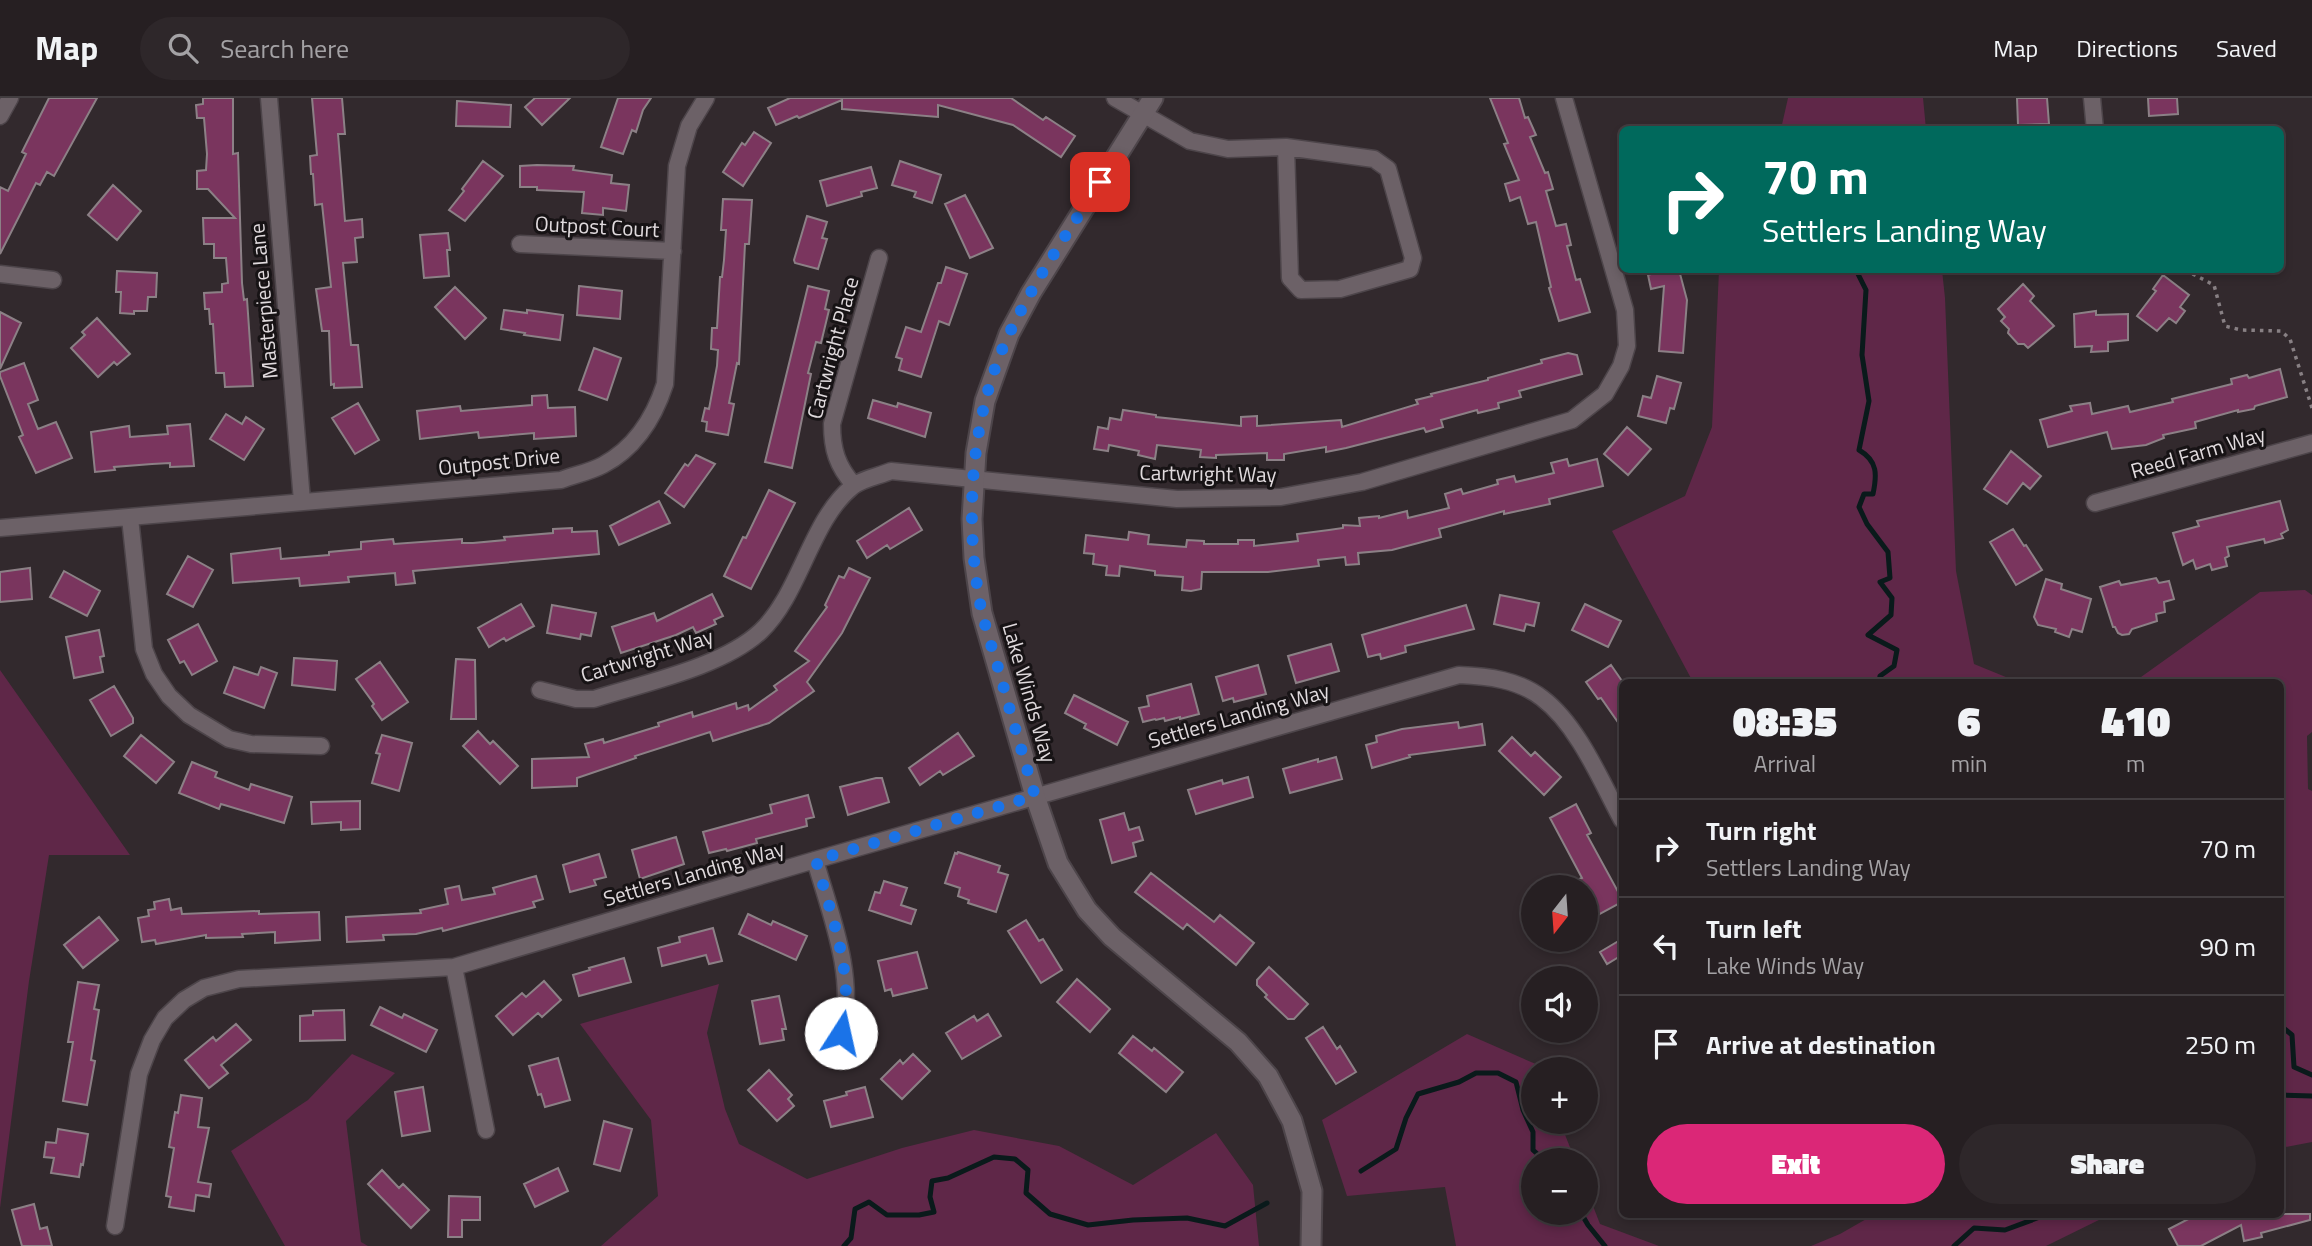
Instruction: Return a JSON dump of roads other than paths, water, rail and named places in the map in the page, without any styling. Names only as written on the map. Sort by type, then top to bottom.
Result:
[{"type":"street","points":[[0,116],[10,98]]},
{"type":"street","name":"Masterpiece Lane","points":[[268,98],[302,501]]},
{"type":"street","name":"Outpost Drive","points":[[0,528],[561,480],[611,460],[631,446],[658,407],[665,384],[677,166],[689,126],[706,98]]},
{"type":"street","points":[[1115,98],[1190,141],[1227,149],[1286,146],[1374,159],[1388,169],[1413,258],[1410,269],[1340,289],[1301,290],[1290,278],[1286,146]]},
{"type":"street","name":"Lake Winds Way","points":[[1153,98],[1031,293],[1009,334],[985,401],[974,478],[974,558],[982,613],[1035,796],[1058,863],[1087,910],[1112,937],[1238,1042],[1268,1076],[1292,1121],[1312,1191],[1311,1246]]},
{"type":"street","name":"Cartwright Way","points":[[540,690],[576,699],[594,699],[715,661],[740,648],[762,630],[780,607],[836,503],[854,485],[891,471],[1177,499],[1281,497],[1362,482],[1572,420],[1605,394],[1621,366],[1627,346],[1625,310],[1564,98]]},
{"type":"street","points":[[2092,98],[2095,126]]},
{"type":"street","name":"Outpost Court","points":[[520,244],[673,251]]},
{"type":"street","name":"Cartwright Place","points":[[854,485],[840,470],[832,444],[832,424],[879,258]]},
{"type":"street","points":[[0,274],[53,280]]},
{"type":"street","name":"Reed Farm Way","points":[[2095,503],[2312,443]]},
{"type":"street","points":[[130,518],[144,649],[154,674],[169,696],[189,715],[229,739],[251,744],[321,746]]},
{"type":"street","name":"Settlers Landing Way","points":[[115,1226],[139,1074],[152,1040],[165,1018],[184,1000],[204,988],[239,979],[454,967],[1035,796],[1459,675],[1485,676],[1521,686],[1543,698],[1573,731],[1619,815]]},
{"type":"street","points":[[816,860],[841,955],[847,994],[846,1017],[841,1033]]},
{"type":"street","points":[[454,967],[486,1130]]},
{"type":"waterway","points":[[1858,273],[1866,290],[1862,355],[1869,401],[1859,450],[1870,459],[1875,469],[1873,494],[1864,494],[1859,507],[1867,524],[1888,552],[1890,578],[1880,582],[1892,598],[1891,615],[1868,635],[1897,650],[1894,666],[1880,679]]},
{"type":"waterway","points":[[2284,1028],[2292,1035],[2294,1067],[2312,1075]]},
{"type":"waterway","points":[[1361,1171],[1396,1149],[1406,1118],[1418,1094],[1459,1082],[1476,1073],[1498,1073],[1516,1082],[1523,1110],[1533,1132],[1533,1148]]},
{"type":"waterway","points":[[2284,1095],[2312,1096]]},
{"type":"waterway","points":[[844,1246],[851,1238],[855,1209],[869,1202],[887,1215],[934,1212],[930,1197],[932,1181],[948,1178],[994,1157],[1015,1159],[1028,1170],[1026,1193],[1050,1214],[1088,1225],[1187,1218],[1225,1226],[1267,1203]]},
{"type":"waterway","points":[[1954,1246],[1974,1228],[2005,1230],[2037,1218]]},
{"type":"waterway","points":[[1588,1225],[1605,1246]]}]
